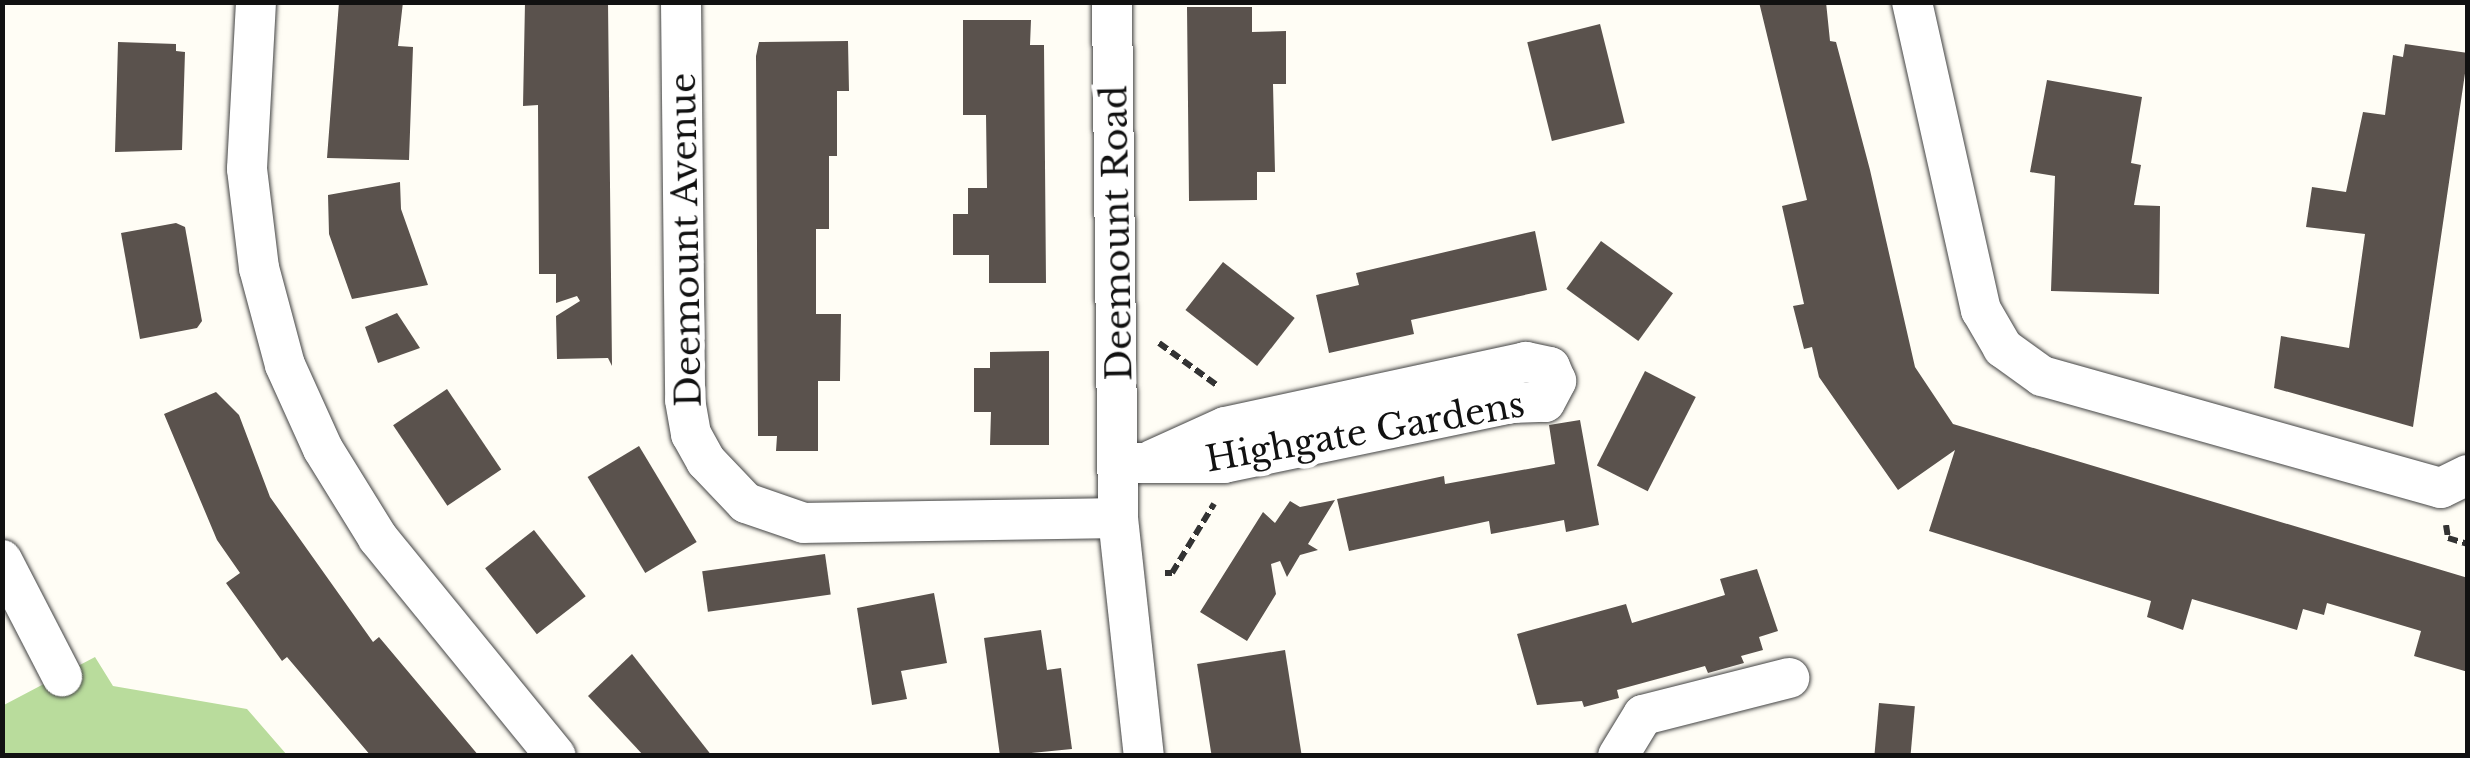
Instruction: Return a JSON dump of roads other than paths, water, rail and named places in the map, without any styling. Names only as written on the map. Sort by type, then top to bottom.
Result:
[{"type":"street","points":[[256,2],[248,97],[250,204],[284,365],[323,449],[378,538],[556,756]]},
{"type":"street","name":"Deemount Avenue","points":[[681,2],[685,400],[691,434],[706,460],[746,503],[804,523],[1118,518]]},
{"type":"street","name":"Deemount Road","points":[[1112,2],[1118,346],[1135,462],[1118,518],[1144,756]]},
{"type":"street","points":[[1912,2],[1981,310],[2003,348],[2042,376],[2441,488],[2468,476]]},
{"type":"street","name":"Highgate Gardens","points":[[1135,462],[1511,403],[1545,402],[1556,382],[1550,368],[1526,362],[1225,445]]},
{"type":"street","points":[[2,560],[62,676]]},
{"type":"street","points":[[1618,756],[1644,716],[1789,678]]}]
